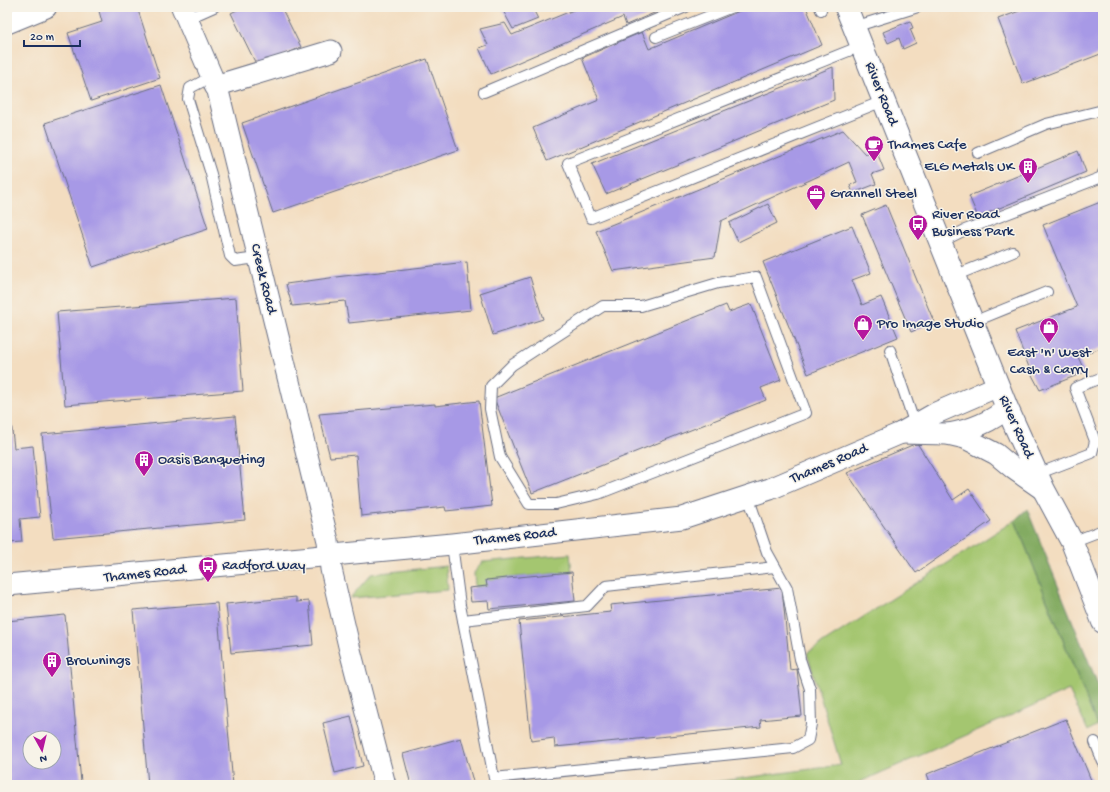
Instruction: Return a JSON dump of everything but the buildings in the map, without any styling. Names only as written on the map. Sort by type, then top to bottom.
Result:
[{"type":"street","points":[[7,23],[46,7]]},
{"type":"street","name":"River Road","points":[[846,7],[1007,408],[1040,482],[1072,542],[1103,622]]},
{"type":"street","name":"Creek Road","points":[[185,13],[213,81],[328,540],[329,556]]},
{"type":"street","points":[[213,81],[331,51]]},
{"type":"street","name":"Thames Road","points":[[7,585],[452,544],[682,518],[770,489],[908,429],[936,413],[998,386]]},
{"type":"street","points":[[948,434],[963,431],[986,423],[1007,408]]},
{"type":"street","points":[[908,429],[948,434],[965,438],[996,454],[1014,469],[1040,482]]},
{"type":"street","points":[[329,556],[349,646],[385,785]]},
{"type":"lane","points":[[185,13],[214,7]]},
{"type":"lane","points":[[484,92],[686,7]]},
{"type":"lane","points":[[656,38],[732,7]]},
{"type":"lane","points":[[883,101],[591,218],[568,163],[858,36],[918,7]]},
{"type":"lane","points":[[213,81],[190,88],[188,99],[211,174],[230,256],[235,261],[257,258]]},
{"type":"lane","points":[[978,154],[1046,124],[1103,110]]},
{"type":"lane","points":[[941,242],[965,230],[1102,177],[1103,173]]},
{"type":"lane","points":[[954,276],[1013,252]]},
{"type":"lane","points":[[756,277],[806,413],[598,494],[556,504],[529,504],[500,457],[490,409],[491,386],[512,365],[603,306],[641,306],[718,283],[756,277]]},
{"type":"lane","points":[[973,322],[1047,292]]},
{"type":"lane","points":[[890,350],[908,429]]},
{"type":"lane","points":[[1040,482],[1092,453],[1099,439],[1075,388],[1103,377]]},
{"type":"lane","points":[[452,544],[463,620],[494,778],[793,748],[808,740],[811,724],[810,689],[800,659],[787,588],[767,552],[748,496]]},
{"type":"lane","points":[[1072,542],[1103,530]]},
{"type":"lane","points":[[463,620],[587,606],[606,586],[775,567]]},
{"type":"lane","points":[[1095,742],[1103,762]]},
{"type":"green space","points":[[1027,509],[1103,697],[1103,726],[1097,725],[1015,520]]},
{"type":"green space","points":[[1015,520],[1097,725],[1088,731],[1069,690],[853,785],[691,785],[841,765],[807,653]]},
{"type":"green space","points":[[570,554],[572,572],[486,580],[487,586],[475,587],[474,573],[482,562]]},
{"type":"green space","points":[[446,566],[448,590],[350,598],[371,574]]},
{"type":"place","name":"Thames Cafe","points":[[874,162]]},
{"type":"place","name":"ELG Metals UK","points":[[1028,184]]},
{"type":"place","name":"Grannell Steel","points":[[816,211]]},
{"type":"place","name":"River Road Business Park","points":[[918,241]]},
{"type":"place","name":"Pro Image Studio","points":[[863,341]]},
{"type":"place","name":"East 'n' West Cash & Carry","points":[[1049,344]]},
{"type":"place","name":"Oasis Banqueting","points":[[144,477]]},
{"type":"place","name":"Radford Way","points":[[208,583]]},
{"type":"place","name":"Brownings","points":[[52,678]]}]
